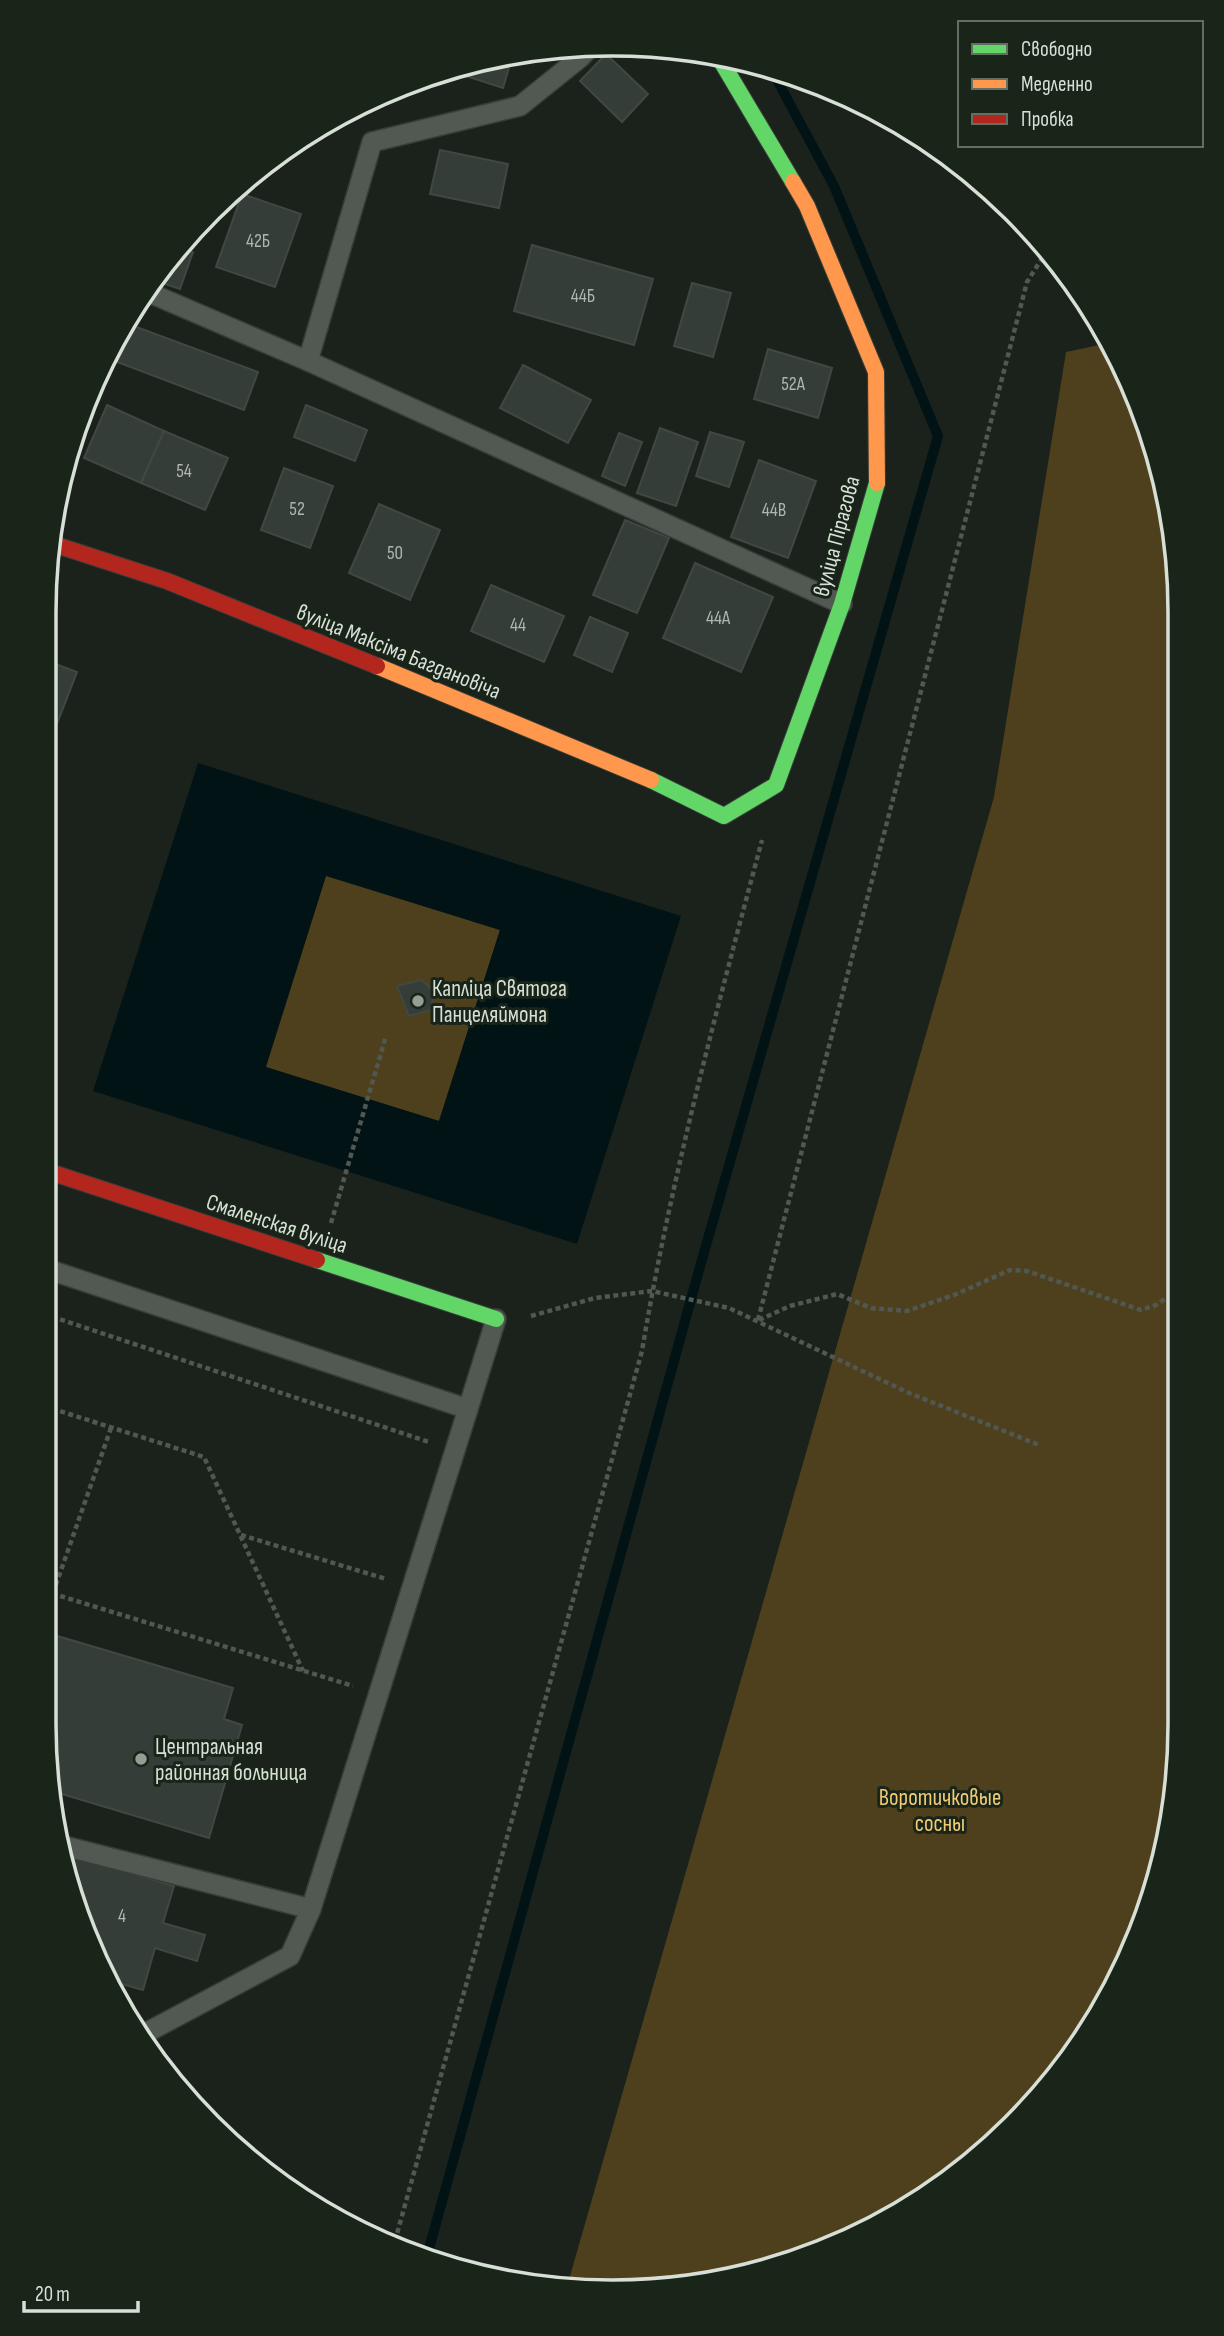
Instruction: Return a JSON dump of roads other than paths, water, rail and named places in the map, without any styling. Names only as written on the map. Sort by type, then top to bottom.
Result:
[{"type":"street","name":"вуліца Пірагова","points":[[724,816],[776,785],[842,604],[877,487],[876,372],[807,206],[725,68]]},
{"type":"street","name":"вуліца Максіма Багдановіча","points":[[60,546],[167,581],[632,770],[724,816]]},
{"type":"street","name":"Смаленская вуліца","points":[[56,1174],[496,1319]]},
{"type":"lane","points":[[308,361],[372,142],[520,106],[581,57]]},
{"type":"lane","points":[[155,296],[308,361],[842,604]]},
{"type":"lane","points":[[56,1272],[468,1409]]},
{"type":"lane","points":[[149,2031],[290,1956],[311,1909],[496,1319]]},
{"type":"lane","points":[[70,1848],[311,1909]]},
{"type":"waterway","points":[[429,2249],[701,1263],[938,436],[834,186],[778,82]]},
{"type":"place","name":"Капліца Святога Панцеляймона","points":[[418,1001]]},
{"type":"place","name":"Центральная районная больница","points":[[141,1759]]},
{"type":"park label","name":"Воротичковые сосны","points":[[940,1810]]}]
